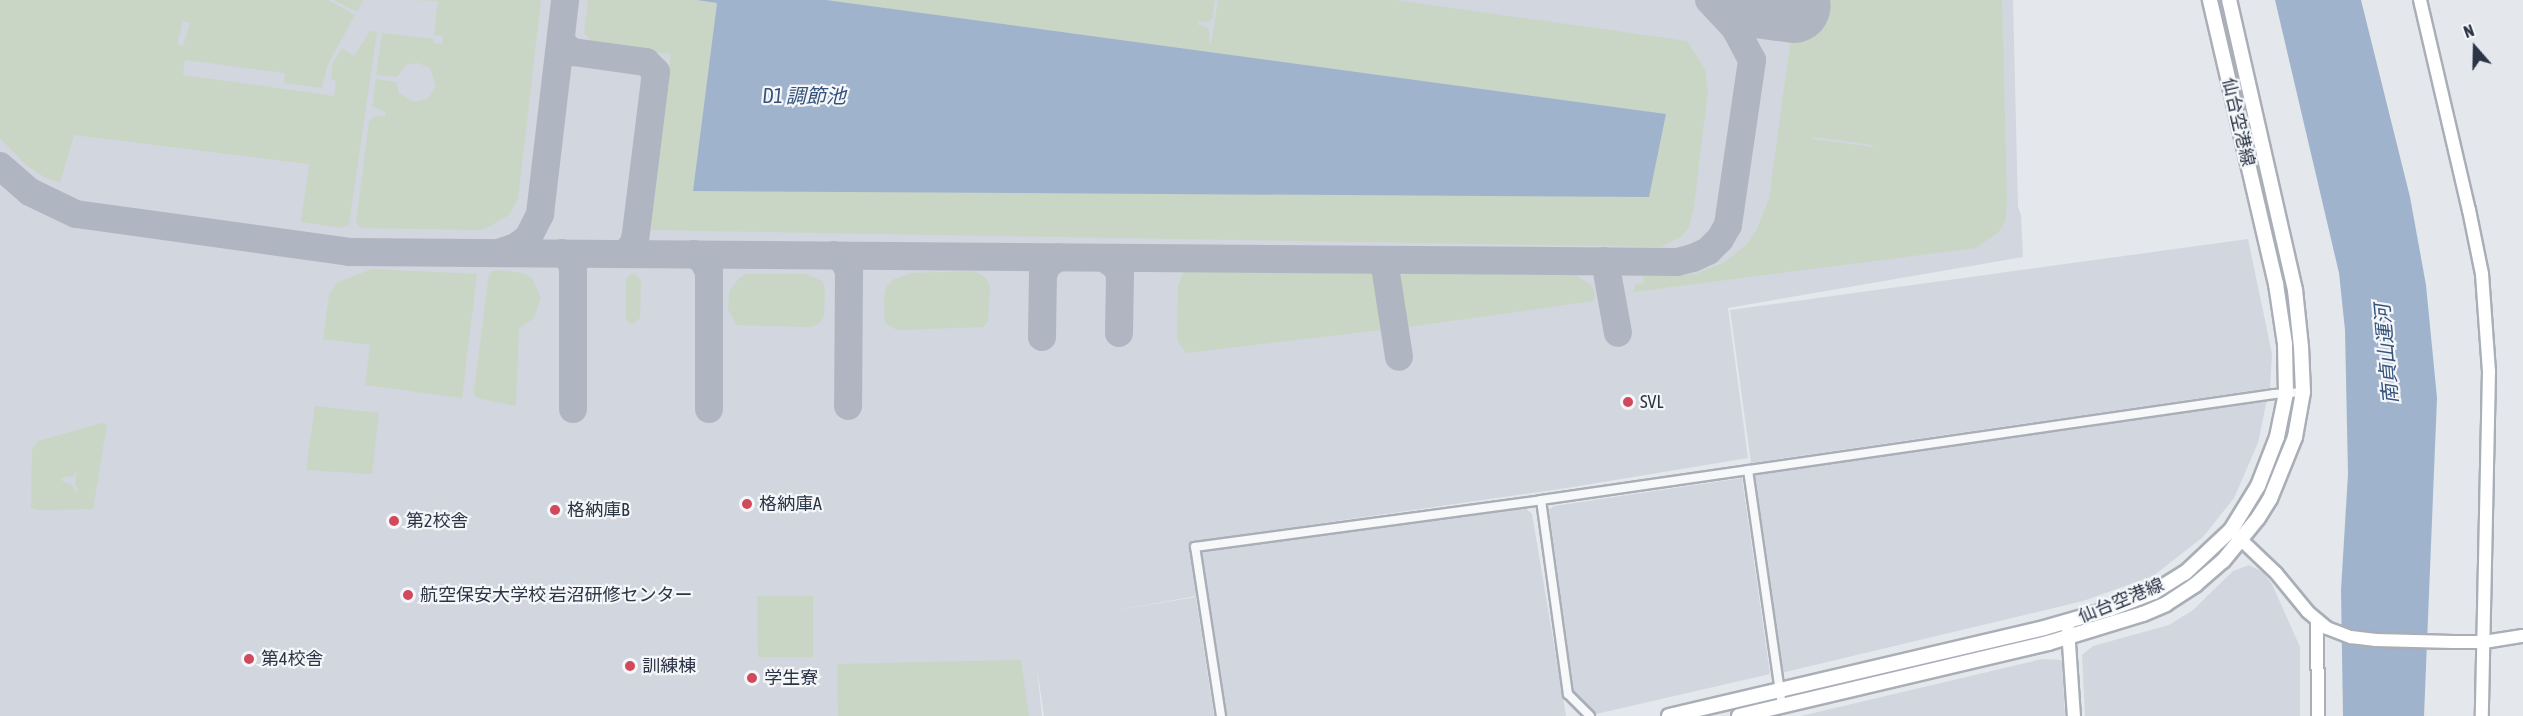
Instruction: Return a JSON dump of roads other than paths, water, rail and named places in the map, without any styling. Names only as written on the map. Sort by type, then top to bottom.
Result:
[{"type":"main road","name":"仙台空港線","points":[[1669,716],[2067,622],[2154,592],[2185,573],[2236,535],[2268,464],[2277,437],[2286,393],[2285,344],[2276,284],[2210,0]]},
{"type":"main road","name":"仙台空港線","points":[[1739,716],[2069,638],[2143,614],[2166,604],[2202,579],[2236,535],[2270,499],[2286,466],[2295,437],[2303,392],[2301,347],[2295,290],[2229,0]]},
{"type":"street","points":[[2420,0],[2482,274],[2488,371],[2482,716]]},
{"type":"street","points":[[1221,716],[1195,547],[2303,392]]},
{"type":"street","points":[[1748,470],[1782,706]]},
{"type":"street","points":[[1541,500],[1568,694],[1590,716]]},
{"type":"street","points":[[2236,535],[2276,573],[2317,620],[2327,628],[2351,637],[2376,640],[2484,642],[2523,636]]},
{"type":"street","points":[[2317,620],[2318,716]]},
{"type":"street","points":[[2067,622],[2074,716]]},
{"type":"water","name":"D1 調節池","points":[[697,0],[826,0],[1666,114],[1649,197],[693,191],[717,3]]},
{"type":"water","name":"南貞山運河","points":[[2275,0],[2361,0],[2410,197],[2426,285],[2437,398],[2424,716],[2343,716],[2341,590],[2348,474],[2345,330],[2339,273]]},
{"type":"place","name":"SVL","points":[[1628,402]]},
{"type":"place","name":"格納庫A","points":[[747,504]]},
{"type":"place","name":"格納庫B","points":[[555,510]]},
{"type":"place","name":"第2校舎","points":[[394,521]]},
{"type":"place","name":"航空保安大学校 岩沼研修センター","points":[[408,595]]},
{"type":"place","name":"第4校舎","points":[[249,659]]},
{"type":"place","name":"訓練棟","points":[[630,666]]},
{"type":"place","name":"学生寮","points":[[752,678]]}]
